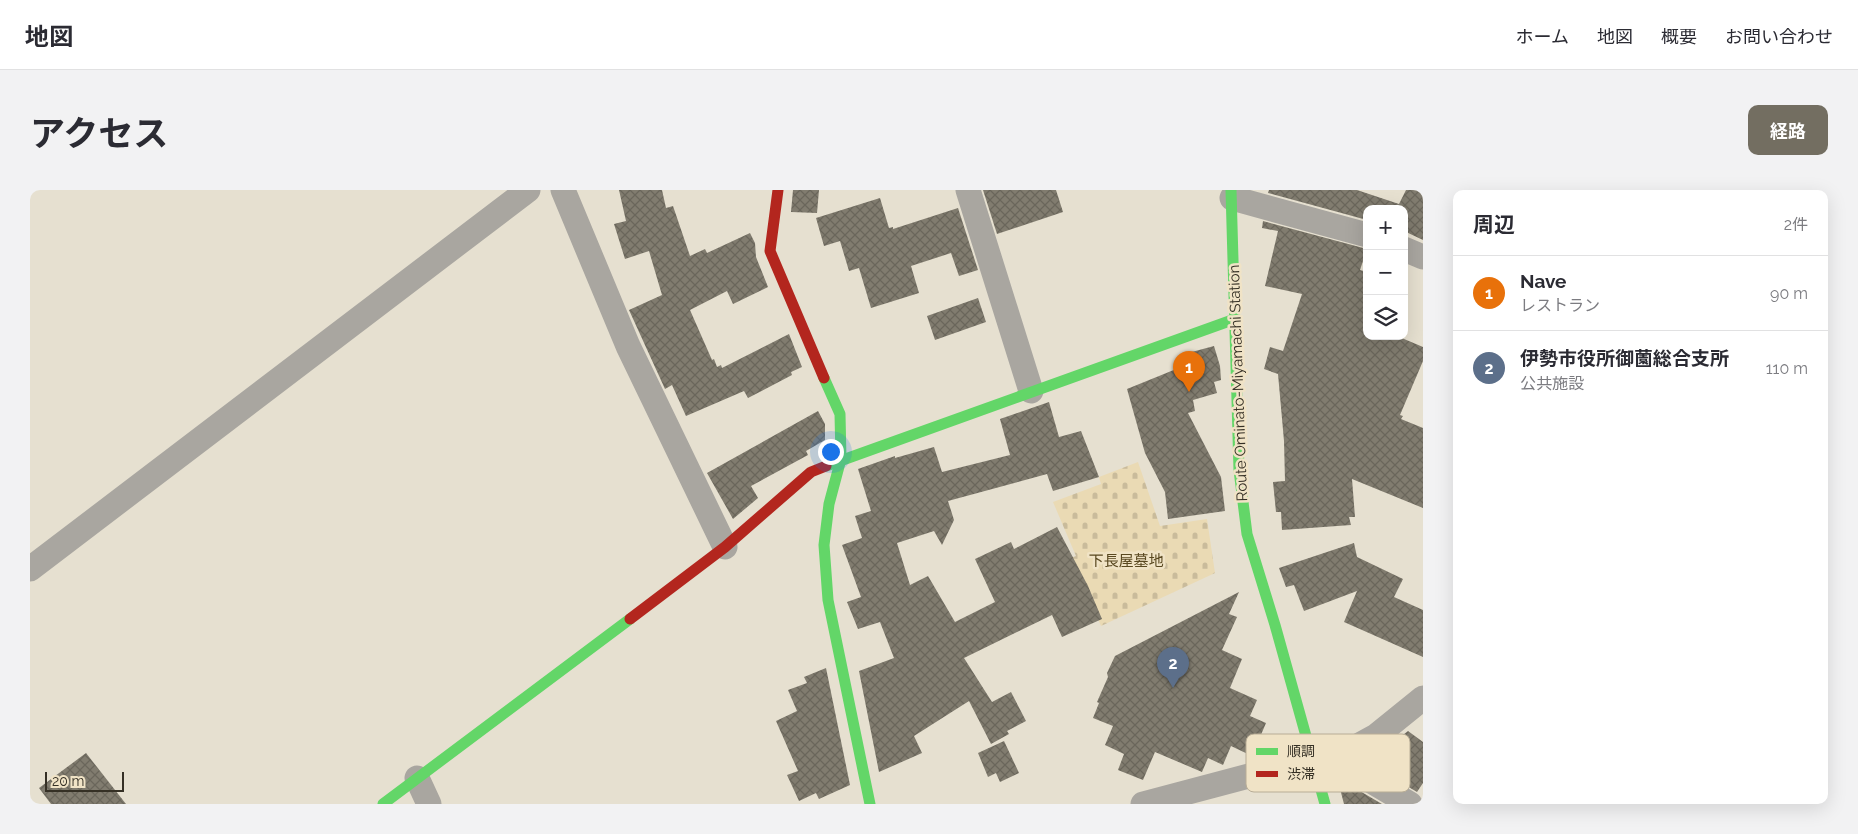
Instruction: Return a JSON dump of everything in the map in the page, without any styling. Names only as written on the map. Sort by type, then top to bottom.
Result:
[{"type":"street","points":[[30,569],[528,190]]},
{"type":"street","points":[[563,190],[628,346],[725,547]]},
{"type":"street","points":[[778,190],[770,251],[840,414],[841,459],[829,504],[824,545],[828,600],[870,804]]},
{"type":"street","points":[[968,190],[1031,391]]},
{"type":"street","points":[[1231,194],[1363,234]]},
{"type":"street","name":"Route Ominato-Miyamachi Station","points":[[1231,194],[1239,470],[1246,534],[1315,734]]},
{"type":"street","points":[[1406,250],[1423,257]]},
{"type":"street","points":[[383,804],[725,547],[811,472],[841,459],[1236,319]]},
{"type":"street","points":[[1378,734],[1423,698]]},
{"type":"street","points":[[417,778],[429,804]]},
{"type":"street","points":[[1143,804],[1246,778]]},
{"type":"street","points":[[1387,792],[1410,804]]},
{"type":"green space","name":"下長屋墓地","points":[[1138,462],[1160,526],[1207,519],[1215,573],[1101,626],[1071,558],[1076,556],[1053,502],[1101,484],[1099,477]]},
{"type":"building","points":[[619,190],[662,190],[666,208],[673,206],[690,256],[705,249],[707,253],[750,233],[755,243],[756,257],[768,287],[733,304],[727,291],[690,310],[712,360],[714,359],[717,367],[721,365],[722,368],[789,334],[802,367],[791,372],[792,375],[748,398],[744,391],[686,416],[672,385],[665,389],[629,310],[662,295],[649,251],[625,259],[614,224],[626,221]]},
{"type":"building","points":[[793,190],[819,190],[817,213],[791,212]]},
{"type":"building","points":[[983,190],[1056,190],[1063,212],[997,234]]},
{"type":"building","points":[[1269,190],[1357,190],[1399,204],[1406,190],[1423,190],[1423,240],[1408,233],[1408,205],[1363,205],[1363,219],[1268,193]]},
{"type":"building","points":[[880,198],[889,228],[893,227],[893,229],[958,208],[978,270],[959,276],[951,253],[911,266],[919,293],[871,308],[859,268],[849,271],[840,241],[824,246],[816,218]]},
{"type":"building","points":[[1263,221],[1363,248],[1363,261],[1360,270],[1363,271],[1363,340],[1406,340],[1423,347],[1423,361],[1400,415],[1403,416],[1401,419],[1423,428],[1423,508],[1352,479],[1355,517],[1349,517],[1351,525],[1282,530],[1281,512],[1276,512],[1273,482],[1285,481],[1284,441],[1278,374],[1264,369],[1270,347],[1283,351],[1302,294],[1265,286],[1278,231],[1262,228]]},
{"type":"building","points":[[978,298],[986,322],[935,340],[927,316]]},
{"type":"building","points":[[1214,346],[1220,366],[1221,380],[1214,382],[1217,393],[1193,400],[1195,411],[1188,413],[1221,477],[1225,511],[1168,519],[1165,492],[1145,453],[1127,389],[1191,363],[1188,353]]},
{"type":"building","points":[[1049,402],[1059,437],[1081,431],[1099,477],[1053,491],[1047,474],[948,501],[954,520],[942,545],[934,531],[897,543],[910,585],[928,576],[955,622],[995,602],[975,559],[1011,542],[1014,549],[1057,527],[1088,586],[1102,619],[1062,637],[1052,615],[964,658],[992,702],[1011,692],[1026,721],[1007,731],[1009,734],[991,744],[969,701],[914,736],[922,753],[879,772],[859,671],[894,658],[880,622],[858,629],[847,602],[861,597],[842,545],[862,538],[855,516],[871,511],[858,469],[895,456],[895,458],[934,447],[942,472],[1010,455],[1000,419]]},
{"type":"building","points":[[818,411],[825,424],[825,440],[806,451],[808,455],[751,486],[758,498],[733,519],[707,473]]},
{"type":"building","points":[[1354,543],[1357,557],[1403,579],[1394,597],[1423,610],[1423,657],[1344,622],[1357,591],[1304,611],[1294,585],[1286,587],[1279,568]]},
{"type":"building","points":[[1239,592],[1229,614],[1237,617],[1222,650],[1242,659],[1230,688],[1257,700],[1250,716],[1266,723],[1261,734],[1246,734],[1246,753],[1231,746],[1223,765],[1208,758],[1202,772],[1155,752],[1143,780],[1118,770],[1124,754],[1105,745],[1113,726],[1093,718],[1099,703],[1097,702],[1108,677],[1107,673],[1115,656]]},
{"type":"building","points":[[826,668],[850,785],[819,799],[816,793],[799,801],[787,775],[798,771],[776,721],[797,711],[788,690],[807,683],[804,677]]},
{"type":"building","points":[[1408,731],[1423,742],[1423,783],[1417,792],[1410,788],[1410,734],[1404,734]]},
{"type":"building","points":[[1004,741],[1019,773],[1000,782],[996,773],[988,777],[978,753]]},
{"type":"building","points":[[86,753],[126,804],[51,804],[39,788]]},
{"type":"building","points":[[1341,792],[1362,792],[1382,804],[1344,804]]},
{"type":"traffic: fast","points":[[1231,190],[1239,470],[1247,534],[1305,734]]},
{"type":"traffic: fast","points":[[826,466],[1235,319]]},
{"type":"traffic: fast","points":[[824,378],[840,414],[841,459],[829,504],[824,545],[828,600],[870,804]]},
{"type":"traffic: fast","points":[[383,804],[630,619]]},
{"type":"traffic: fast","points":[[1322,792],[1325,804]]},
{"type":"traffic: jam","points":[[778,190],[770,251],[824,378]]},
{"type":"traffic: jam","points":[[630,619],[725,547],[811,472],[826,466]]},
{"type":"place","name":"Nave","points":[[1189,392]]},
{"type":"place","name":"伊勢市役所御薗総合支所","points":[[1173,688]]}]
